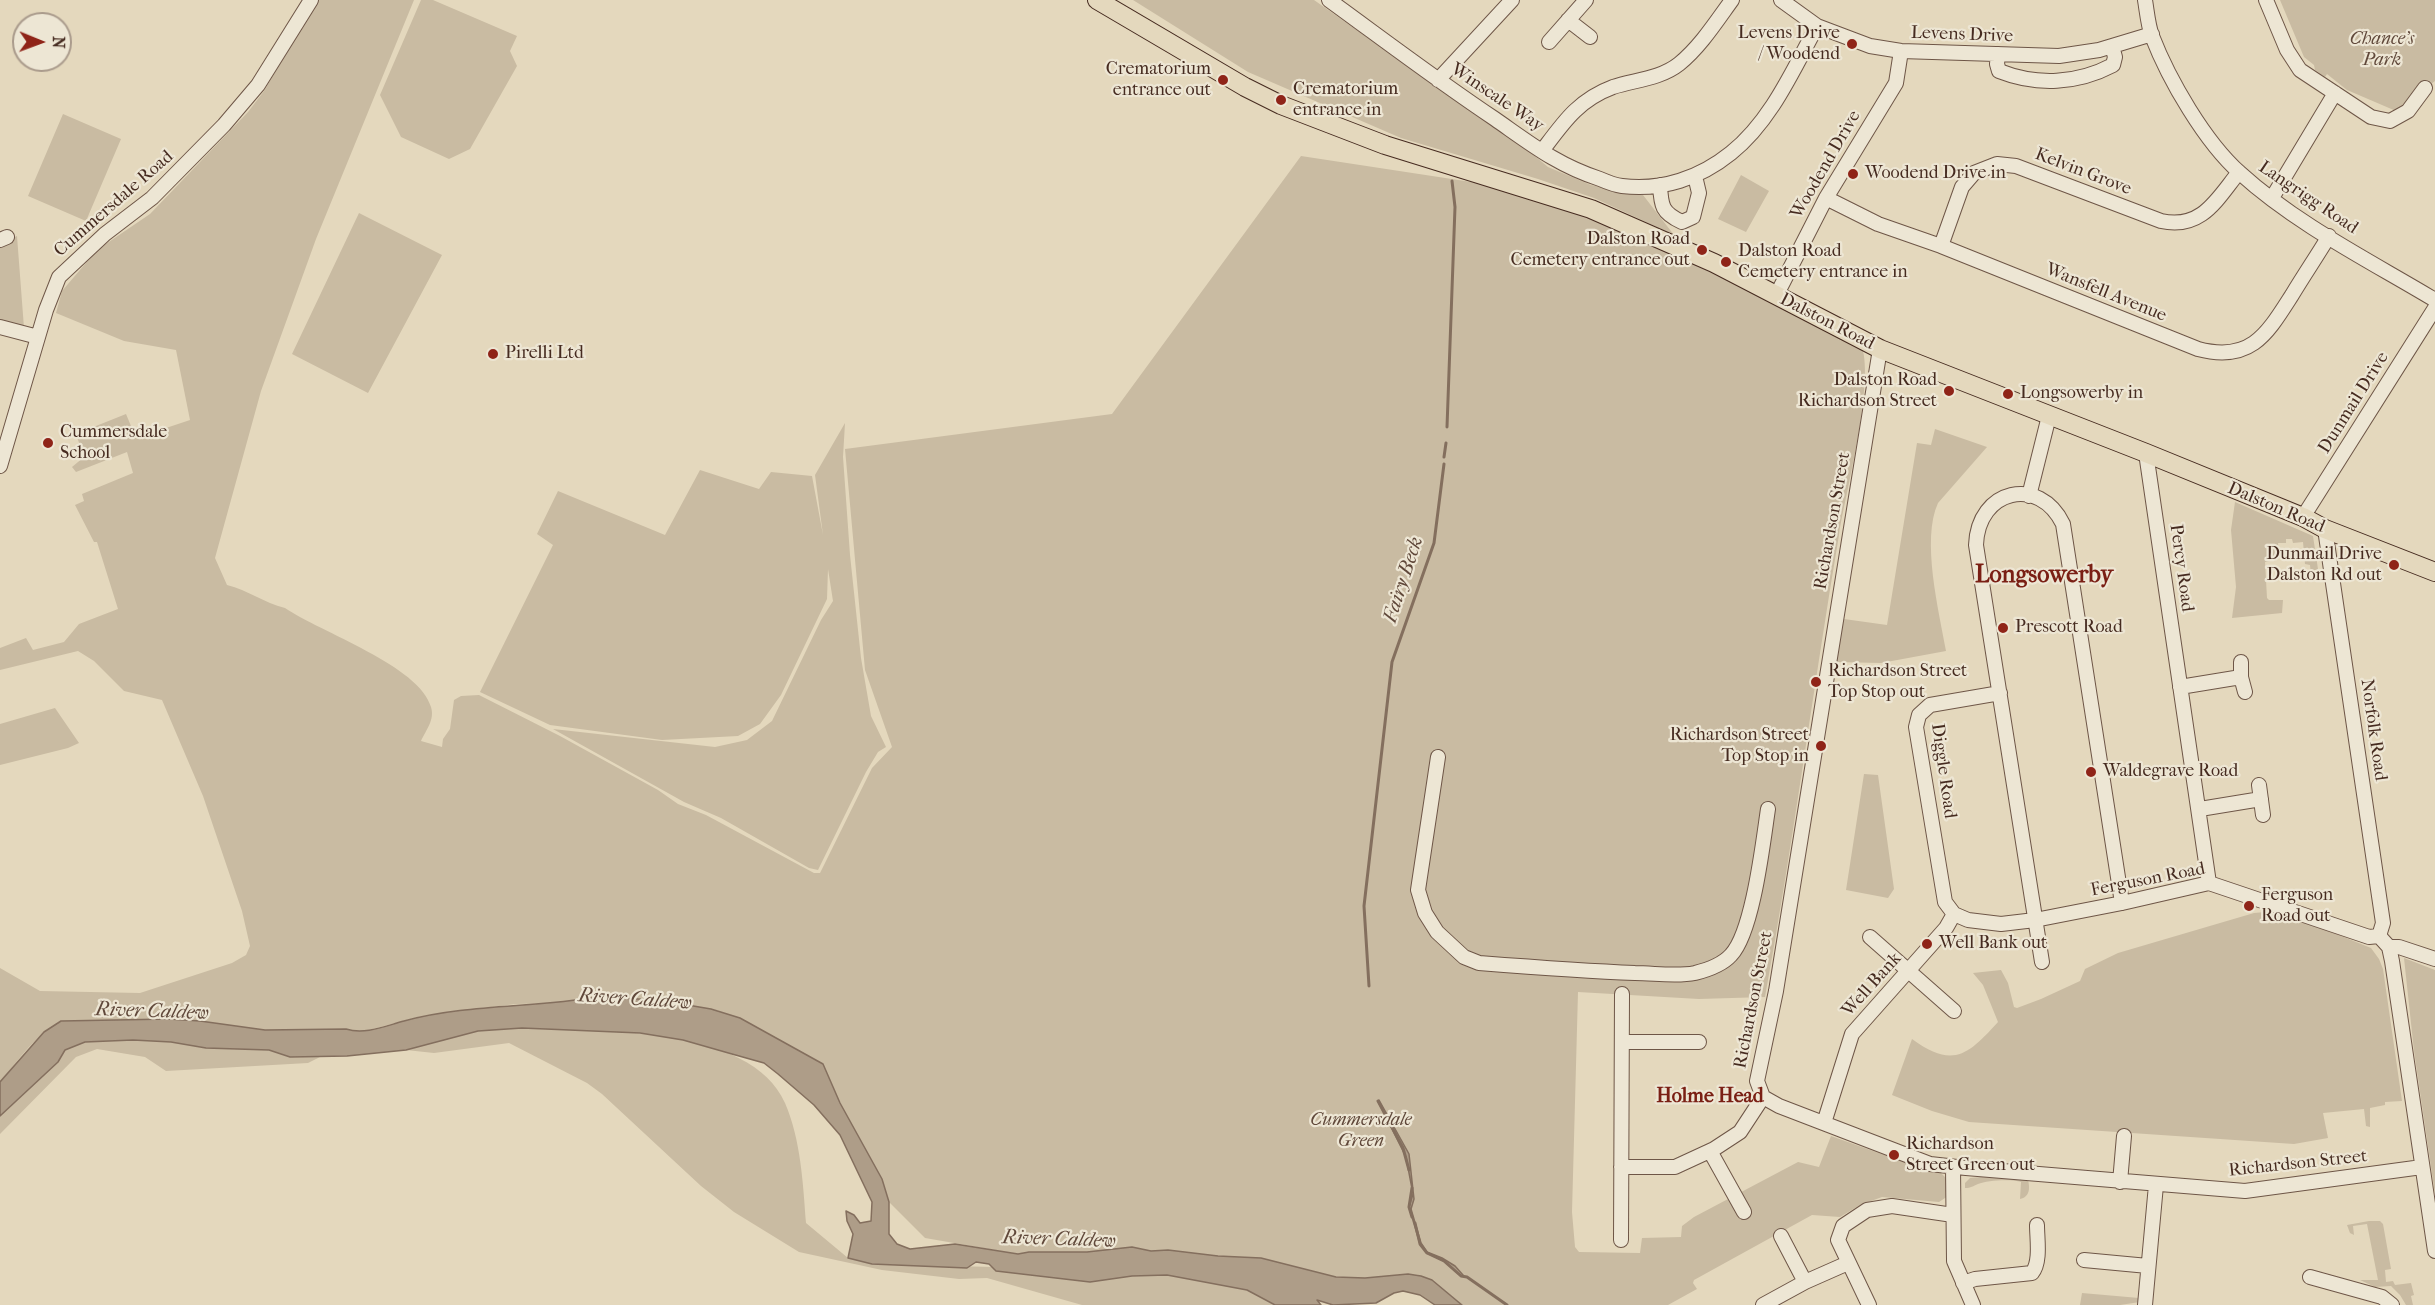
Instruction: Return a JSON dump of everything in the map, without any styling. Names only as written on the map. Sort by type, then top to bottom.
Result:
[{"type":"main road","name":"Dalston Road","points":[[1097,0],[1245,87],[1281,105],[1385,145],[1591,209],[1699,256],[1880,349],[2146,453],[2303,517],[2325,529],[2435,572]]},
{"type":"street","name":"Cummersdale Road","points":[[0,466],[38,337],[59,277],[105,234],[152,198],[224,125],[258,85],[311,0]]},
{"type":"street","name":"Winscale Way","points":[[1329,0],[1438,81],[1552,159],[1581,173],[1620,186],[1660,185],[1695,176],[1732,152],[1755,129],[1775,103],[1817,26]]},
{"type":"street","points":[[1549,42],[1586,0]]},
{"type":"street","points":[[1542,151],[1571,112],[1590,99],[1613,87],[1651,78],[1677,66],[1698,45],[1732,0]]},
{"type":"street","name":"Levens Drive","points":[[1781,0],[1817,26],[1870,46],[1901,51],[2059,56],[2112,46],[2152,34]]},
{"type":"street","name":"Langrigg Road","points":[[2145,0],[2152,34],[2174,83],[2203,130],[2239,172],[2272,198],[2329,236],[2435,300]]},
{"type":"street","points":[[2265,0],[2287,50],[2301,70],[2371,117],[2391,121],[2408,111],[2425,88]]},
{"type":"street","points":[[1438,81],[1506,2]]},
{"type":"street","points":[[1568,20],[1590,37]]},
{"type":"street","points":[[1998,54],[1999,71],[2042,82],[2063,82],[2113,65],[2115,57],[2112,46]]},
{"type":"street","name":"Woodend Drive","points":[[1776,296],[1826,198],[1896,83],[1901,51]]},
{"type":"street","points":[[2272,198],[2335,93]]},
{"type":"street","name":"Kelvin Grove","points":[[1941,246],[1962,188],[1974,173],[1989,166],[2016,166],[2175,224],[2191,221],[2205,213],[2239,172]]},
{"type":"street","points":[[1660,185],[1664,210],[1682,222],[1693,217],[1699,193],[1695,176]]},
{"type":"street","name":"Wansfell Avenue","points":[[1826,198],[1878,224],[1941,246],[2198,349],[2221,353],[2244,348],[2270,330],[2329,236]]},
{"type":"street","name":"Dunmail Drive","points":[[2303,517],[2435,308]]},
{"type":"street","points":[[0,327],[38,337]]},
{"type":"street","name":"Richardson Street","points":[[1880,349],[1835,615],[1776,991],[1757,1081],[1763,1097],[1779,1106],[1930,1164],[1953,1167],[2245,1191],[2422,1167]]},
{"type":"street","points":[[2029,495],[2049,416]]},
{"type":"street","name":"Percy Road","points":[[2146,453],[2210,883]]},
{"type":"street","points":[[2042,962],[1976,545],[1982,516],[2000,499],[2029,495],[2038,498],[2051,506],[2060,517],[2066,532],[2122,903]]},
{"type":"street","name":"Norfolk Road","points":[[2325,529],[2383,923],[2379,936]]},
{"type":"street","points":[[2241,662],[2241,677],[2245,692]]},
{"type":"street","points":[[2180,687],[2241,677]]},
{"type":"street","name":"Diggle Road","points":[[1954,914],[1945,902],[1916,727],[1919,715],[1930,705],[2000,693]]},
{"type":"street","points":[[1438,757],[1418,890],[1425,913],[1437,932],[1464,957],[1479,963],[1586,971],[1675,974],[1694,973],[1719,964],[1732,954],[1746,923],[1754,895],[1768,809]]},
{"type":"street","points":[[2259,785],[2263,815]]},
{"type":"street","points":[[2200,809],[2261,799]]},
{"type":"street","name":"Ferguson Road","points":[[1954,914],[1986,924],[2035,920],[2210,883],[2369,937],[2379,936]]},
{"type":"street","name":"Well Bank","points":[[1824,1123],[1852,1034],[1946,928],[1954,914]]},
{"type":"street","points":[[2379,936],[2389,947],[2435,1251]]},
{"type":"street","points":[[1870,937],[1954,1011]]},
{"type":"street","points":[[2389,947],[2399,947],[2435,959]]},
{"type":"street","points":[[1621,1240],[1622,994]]},
{"type":"street","points":[[1622,1042],[1698,1042]]},
{"type":"street","points":[[1621,1167],[1675,1167],[1710,1151],[1731,1140],[1740,1132],[1763,1097]]},
{"type":"street","points":[[2120,1182],[2124,1136]]},
{"type":"street","points":[[1710,1151],[1744,1212]]},
{"type":"street","points":[[1953,1167],[1954,1261],[1973,1305]]},
{"type":"street","points":[[2145,1305],[2156,1185]]},
{"type":"street","points":[[1869,1305],[1838,1240],[1843,1226],[1867,1210],[1892,1206],[1953,1215]]},
{"type":"street","points":[[1963,1283],[1975,1279],[2032,1273],[2036,1269],[2037,1225]]},
{"type":"street","points":[[1782,1236],[1805,1282]]},
{"type":"street","points":[[2084,1260],[2148,1266]]},
{"type":"street","points":[[1763,1305],[1805,1282],[1848,1263]]},
{"type":"street","points":[[2310,1277],[2382,1297],[2392,1305]]},
{"type":"green space","name":"Cummersdale Green","points":[[318,0],[414,0],[316,239],[261,391],[215,558],[227,585],[285,608],[367,651],[408,678],[423,692],[431,707],[431,721],[421,741],[442,747],[443,739],[450,729],[454,700],[461,696],[479,695],[560,736],[658,790],[678,804],[706,815],[814,873],[820,873],[872,768],[892,747],[865,670],[845,449],[1112,414],[1301,156],[1537,192],[1591,209],[1862,347],[1865,364],[1858,439],[1839,535],[1765,997],[1699,999],[1578,992],[1572,1212],[1575,1247],[1579,1252],[1640,1253],[1642,1238],[1681,1237],[1682,1226],[1694,1217],[1798,1162],[1819,1167],[1831,1136],[1940,1172],[1947,1179],[1948,1196],[1939,1202],[1882,1197],[1860,1205],[1840,1217],[1812,1215],[1694,1280],[1693,1283],[1697,1289],[1668,1305],[1462,1305],[1419,1275],[1336,1277],[1261,1258],[1168,1250],[1151,1251],[1132,1247],[1088,1253],[1018,1254],[925,1238],[889,1202],[882,1179],[840,1103],[823,1064],[745,1021],[716,1010],[658,1000],[597,997],[563,1003],[516,1004],[418,1017],[358,1033],[346,1029],[265,1030],[200,1021],[74,1020],[51,1028],[42,1035],[0,1082],[0,968],[40,991],[140,993],[232,963],[246,955],[250,946],[242,911],[203,796],[162,700],[124,691],[94,661],[78,651],[0,670],[0,648],[26,638],[33,650],[64,642],[79,624],[118,609],[97,542],[94,542],[75,505],[84,501],[82,494],[133,473],[127,452],[76,472],[72,467],[84,457],[76,434],[126,414],[136,438],[190,420],[176,350],[124,341],[56,313],[62,291],[97,250],[150,214],[248,112],[264,91]]},
{"type":"green space","points":[[421,0],[433,0],[517,36],[510,51],[517,66],[470,149],[449,159],[401,137],[380,95]]},
{"type":"green space","points":[[1133,0],[1314,0],[1524,147],[1548,167],[1591,185],[1643,195],[1674,235],[1594,198],[1401,138],[1248,72]]},
{"type":"green space","name":"Chance's Park","points":[[2280,0],[2435,0],[2435,81],[2396,111],[2347,90],[2327,74],[2325,77],[2315,70],[2314,65],[2304,57]]},
{"type":"green space","points":[[63,114],[121,139],[86,221],[28,196]]},
{"type":"green space","points":[[1741,175],[1769,191],[1746,232],[1718,219]]},
{"type":"green space","points":[[359,213],[442,255],[368,393],[292,354]]},
{"type":"green space","points":[[17,236],[24,328],[0,322],[0,244]]},
{"type":"green space","points":[[845,423],[843,457],[861,658],[871,716],[886,747],[878,752],[866,772],[818,870],[809,868],[721,818],[684,802],[553,729],[715,747],[747,740],[772,721],[821,620],[833,601],[828,569],[827,599],[781,695],[760,724],[738,736],[662,740],[550,725],[480,692],[553,545],[537,534],[558,491],[665,535],[700,470],[759,489],[771,472],[812,476],[823,535],[815,475]]},
{"type":"green space","points":[[1935,429],[1987,447],[1938,503],[1933,518],[1931,556],[1946,651],[1881,663],[1836,662],[1844,619],[1887,625],[1917,443],[1931,445]]},
{"type":"green space","points":[[2235,502],[2313,536],[2319,576],[2311,575],[2310,565],[2305,564],[2303,542],[2293,543],[2292,539],[2286,539],[2286,543],[2278,543],[2279,556],[2276,560],[2265,562],[2267,598],[2283,600],[2282,613],[2232,618],[2236,587],[2231,530]]},
{"type":"green space","points":[[55,708],[79,743],[68,748],[0,765],[0,724]]},
{"type":"green space","points":[[1864,774],[1878,775],[1894,889],[1888,898],[1846,890]]},
{"type":"green space","points":[[2265,912],[2314,925],[2371,948],[2379,959],[2383,969],[2402,1101],[2385,1102],[2385,1105],[2370,1108],[2370,1127],[2366,1126],[2364,1109],[2323,1113],[2328,1138],[2294,1144],[1969,1122],[1932,1111],[1892,1095],[1912,1039],[1939,1054],[1949,1056],[1968,1050],[1998,1022],[1983,985],[1973,973],[2001,970],[2008,983],[2014,1007],[2017,1008],[2080,981],[2085,969],[2118,953],[2254,913]]},
{"type":"green space","points":[[2404,958],[2435,970],[2435,1194],[2414,1051]]},
{"type":"green space","points":[[522,1028],[628,1032],[668,1037],[706,1045],[740,1058],[767,1077],[785,1103],[795,1132],[806,1223],[848,1258],[872,1264],[994,1267],[997,1271],[1090,1282],[1132,1276],[1167,1275],[1247,1290],[1275,1305],[1082,1305],[987,1278],[959,1279],[882,1270],[799,1252],[734,1212],[701,1186],[602,1094],[587,1083],[509,1043],[434,1053],[406,1050],[478,1031]]},
{"type":"green space","points":[[133,1040],[171,1042],[206,1048],[269,1050],[290,1057],[322,1056],[308,1063],[166,1071],[145,1057],[97,1049],[76,1057],[0,1134],[0,1116],[58,1062],[65,1049],[85,1042]]},
{"type":"green space","points":[[2002,1175],[2028,1180],[2029,1189],[2026,1196],[2020,1199],[2021,1182],[2017,1181],[1987,1182],[1965,1188],[1965,1183],[1970,1178]]},
{"type":"green space","points":[[2380,1221],[2383,1224],[2391,1269],[2385,1270],[2386,1282],[2393,1281],[2395,1285],[2411,1283],[2414,1295],[2411,1296],[2413,1305],[2406,1305],[2391,1286],[2375,1287],[2360,1280],[2378,1280],[2367,1224],[2353,1226],[2354,1235],[2350,1233],[2347,1225]]},
{"type":"green space","points":[[2082,1293],[2139,1298],[2140,1302],[2120,1305],[2080,1305]]},
{"type":"water","name":"River Caldew","points":[[597,997],[658,1000],[711,1009],[740,1018],[823,1064],[840,1103],[882,1179],[889,1202],[889,1234],[897,1244],[910,1249],[955,1244],[1018,1254],[1087,1252],[1132,1247],[1151,1251],[1168,1250],[1261,1258],[1336,1277],[1365,1278],[1408,1274],[1421,1276],[1432,1280],[1462,1305],[1435,1305],[1420,1295],[1403,1291],[1394,1293],[1376,1303],[1333,1305],[1317,1300],[1321,1305],[1275,1305],[1247,1290],[1167,1275],[1132,1276],[1090,1282],[996,1271],[989,1264],[976,1262],[967,1268],[872,1264],[848,1258],[853,1234],[847,1221],[846,1211],[854,1215],[860,1223],[871,1221],[872,1202],[840,1135],[814,1105],[764,1063],[683,1040],[640,1033],[522,1028],[478,1031],[406,1050],[347,1056],[290,1057],[269,1050],[206,1048],[171,1042],[133,1040],[85,1042],[65,1050],[58,1062],[0,1116],[0,1082],[44,1032],[61,1021],[169,1019],[265,1030],[346,1029],[360,1031],[452,1012]]},
{"type":"water","points":[[1379,1100],[1409,1154],[1414,1199],[1411,1209],[1421,1243],[1427,1252],[1455,1266],[1463,1275],[1461,1276],[1444,1261],[1427,1253],[1420,1244],[1409,1207],[1413,1194],[1406,1157]]},
{"type":"waterway","name":"Fairy Beck","points":[[1447,427],[1455,207],[1452,181]]},
{"type":"waterway","name":"Fairy Beck","points":[[1444,457],[1446,443]]},
{"type":"waterway","name":"Fairy Beck","points":[[1369,986],[1364,906],[1392,662],[1434,543],[1444,464]]},
{"type":"waterway","name":"Fairy Beck","points":[[1378,1101],[1403,1148],[1409,1170]]},
{"type":"waterway","name":"Fairy Beck","points":[[1412,1188],[1409,1207],[1412,1217]]},
{"type":"waterway","name":"Fairy Beck","points":[[1415,1223],[1420,1244],[1427,1253],[1444,1261],[1461,1276],[1467,1277],[1507,1305]]},
{"type":"place","name":"Levens Drive / Woodend","points":[[1852,44]]},
{"type":"place","name":"Crematorium entrance out","points":[[1223,80]]},
{"type":"place","name":"Crematorium entrance in","points":[[1281,100]]},
{"type":"place","name":"Woodend Drive in","points":[[1853,174]]},
{"type":"place","name":"Dalston Road Cemetery entrance out","points":[[1702,250]]},
{"type":"place","name":"Dalston Road Cemetery entrance in","points":[[1726,262]]},
{"type":"place","name":"Pirelli Ltd","points":[[493,354]]},
{"type":"place","name":"Dalston Road Richardson Street","points":[[1949,391]]},
{"type":"place","name":"Longsowerby in","points":[[2008,394]]},
{"type":"place","name":"Cummersdale School","points":[[48,443]]},
{"type":"place","name":"Dunmail Drive Dalston Rd out","points":[[2394,565]]},
{"type":"place","name":"Prescott Road","points":[[2003,628]]},
{"type":"place","name":"Richardson Street Top Stop out","points":[[1816,682]]},
{"type":"place","name":"Richardson Street Top Stop in","points":[[1821,746]]},
{"type":"place","name":"Waldegrave Road","points":[[2091,772]]},
{"type":"place","name":"Ferguson Road out","points":[[2249,906]]},
{"type":"place","name":"Well Bank out","points":[[1927,944]]},
{"type":"place","name":"Richardson Street Green out","points":[[1894,1155]]},
{"type":"district","name":"Longsowerby","points":[[2044,576]]},
{"type":"district","name":"Holme Head","points":[[1710,1097]]}]
